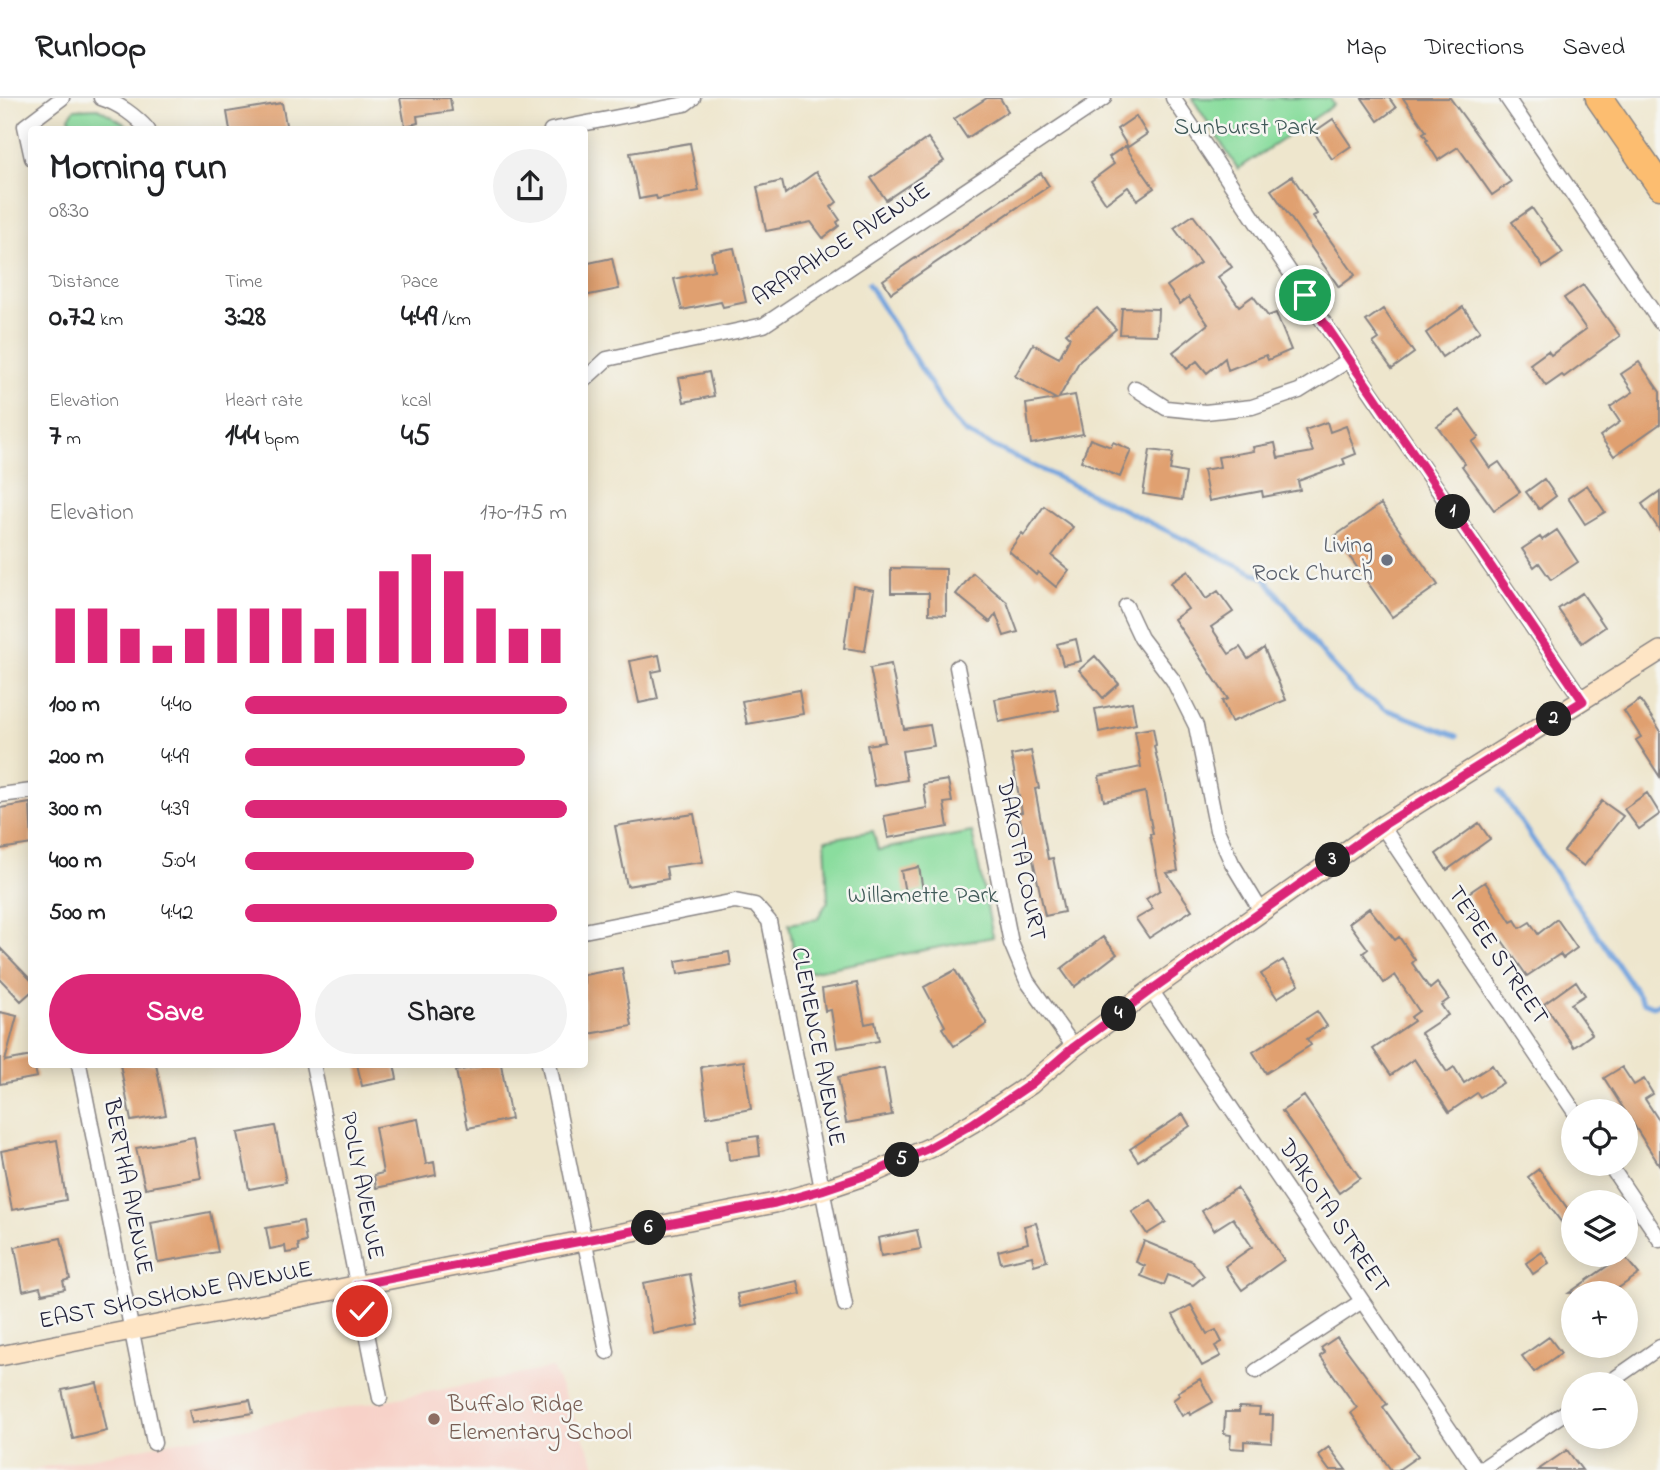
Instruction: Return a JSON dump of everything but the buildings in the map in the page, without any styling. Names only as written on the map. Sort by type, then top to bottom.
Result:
[{"type":"highway","points":[[1600,98],[1660,186]]},
{"type":"street","points":[[28,139],[25,125],[62,98]]},
{"type":"street","points":[[101,98],[112,101],[143,126]]},
{"type":"street","points":[[572,126],[685,104],[693,98]]},
{"type":"street","name":"ARAPAHOE AVENUE","points":[[588,376],[607,359],[764,325],[1104,98]]},
{"type":"street","points":[[1173,98],[1583,701]]},
{"type":"street","points":[[1507,98],[1660,322]]},
{"type":"street","points":[[1135,388],[1166,408],[1205,412],[1252,407],[1299,391],[1349,360]]},
{"type":"street","points":[[1126,606],[1142,638],[1173,680],[1196,726],[1217,830],[1232,863],[1261,911]]},
{"type":"street","name":"EAST SHOSHONE AVENUE","points":[[0,1356],[775,1203],[875,1172],[929,1148],[972,1124],[1031,1084],[1074,1047],[1151,990],[1382,826],[1660,651]]},
{"type":"street","name":"DAKOTA COURT","points":[[957,667],[1011,943],[1027,981],[1074,1047]]},
{"type":"street","points":[[0,795],[28,792]]},
{"type":"street","name":"TEPEE STREET","points":[[1382,826],[1566,1099]]},
{"type":"street","name":"CLEMENCE AVENUE","points":[[588,930],[735,901],[755,905],[769,921],[845,1305]]},
{"type":"street","name":"DAKOTA STREET","points":[[1151,990],[1479,1470]]},
{"type":"street","name":"BERTHA AVENUE","points":[[80,1068],[154,1443]]},
{"type":"street","name":"POLLY AVENUE","points":[[314,1068],[380,1398]]},
{"type":"street","points":[[550,1068],[607,1352]]},
{"type":"street","points":[[1617,1176],[1660,1240]]},
{"type":"street","points":[[1256,1371],[1362,1301]]},
{"type":"street","points":[[1624,1372],[1660,1347]]},
{"type":"street","points":[[1479,1470],[1561,1415]]},
{"type":"shaded area","name":"Buffalo Ridge Elementary School","points":[[552,1368],[598,1470],[29,1470]]},
{"type":"green space","name":"Sunburst Park","points":[[1192,98],[1330,98],[1334,105],[1238,169]]},
{"type":"green space","points":[[98,108],[128,126],[71,126],[69,117],[75,109]]},
{"type":"green space","name":"Willamette Park","points":[[873,831],[878,850],[972,832],[993,937],[798,974],[789,924],[817,919],[828,901],[825,840]]},
{"type":"waterway","points":[[868,284],[952,418],[966,433],[1266,579],[1322,653],[1355,690],[1385,709],[1457,736]]},
{"type":"waterway","points":[[1500,791],[1643,1002],[1653,1006],[1660,1003]]},
{"type":"place","name":"Living Rock Church","points":[[1387,560]]},
{"type":"place","name":"Buffalo Ridge Elementary School","points":[[434,1419]]},
{"type":"route","points":[[362,1311],[357,1285],[775,1203],[875,1172],[929,1148],[972,1124],[1031,1084],[1074,1047],[1151,990],[1382,826],[1583,701],[1305,295]]}]
